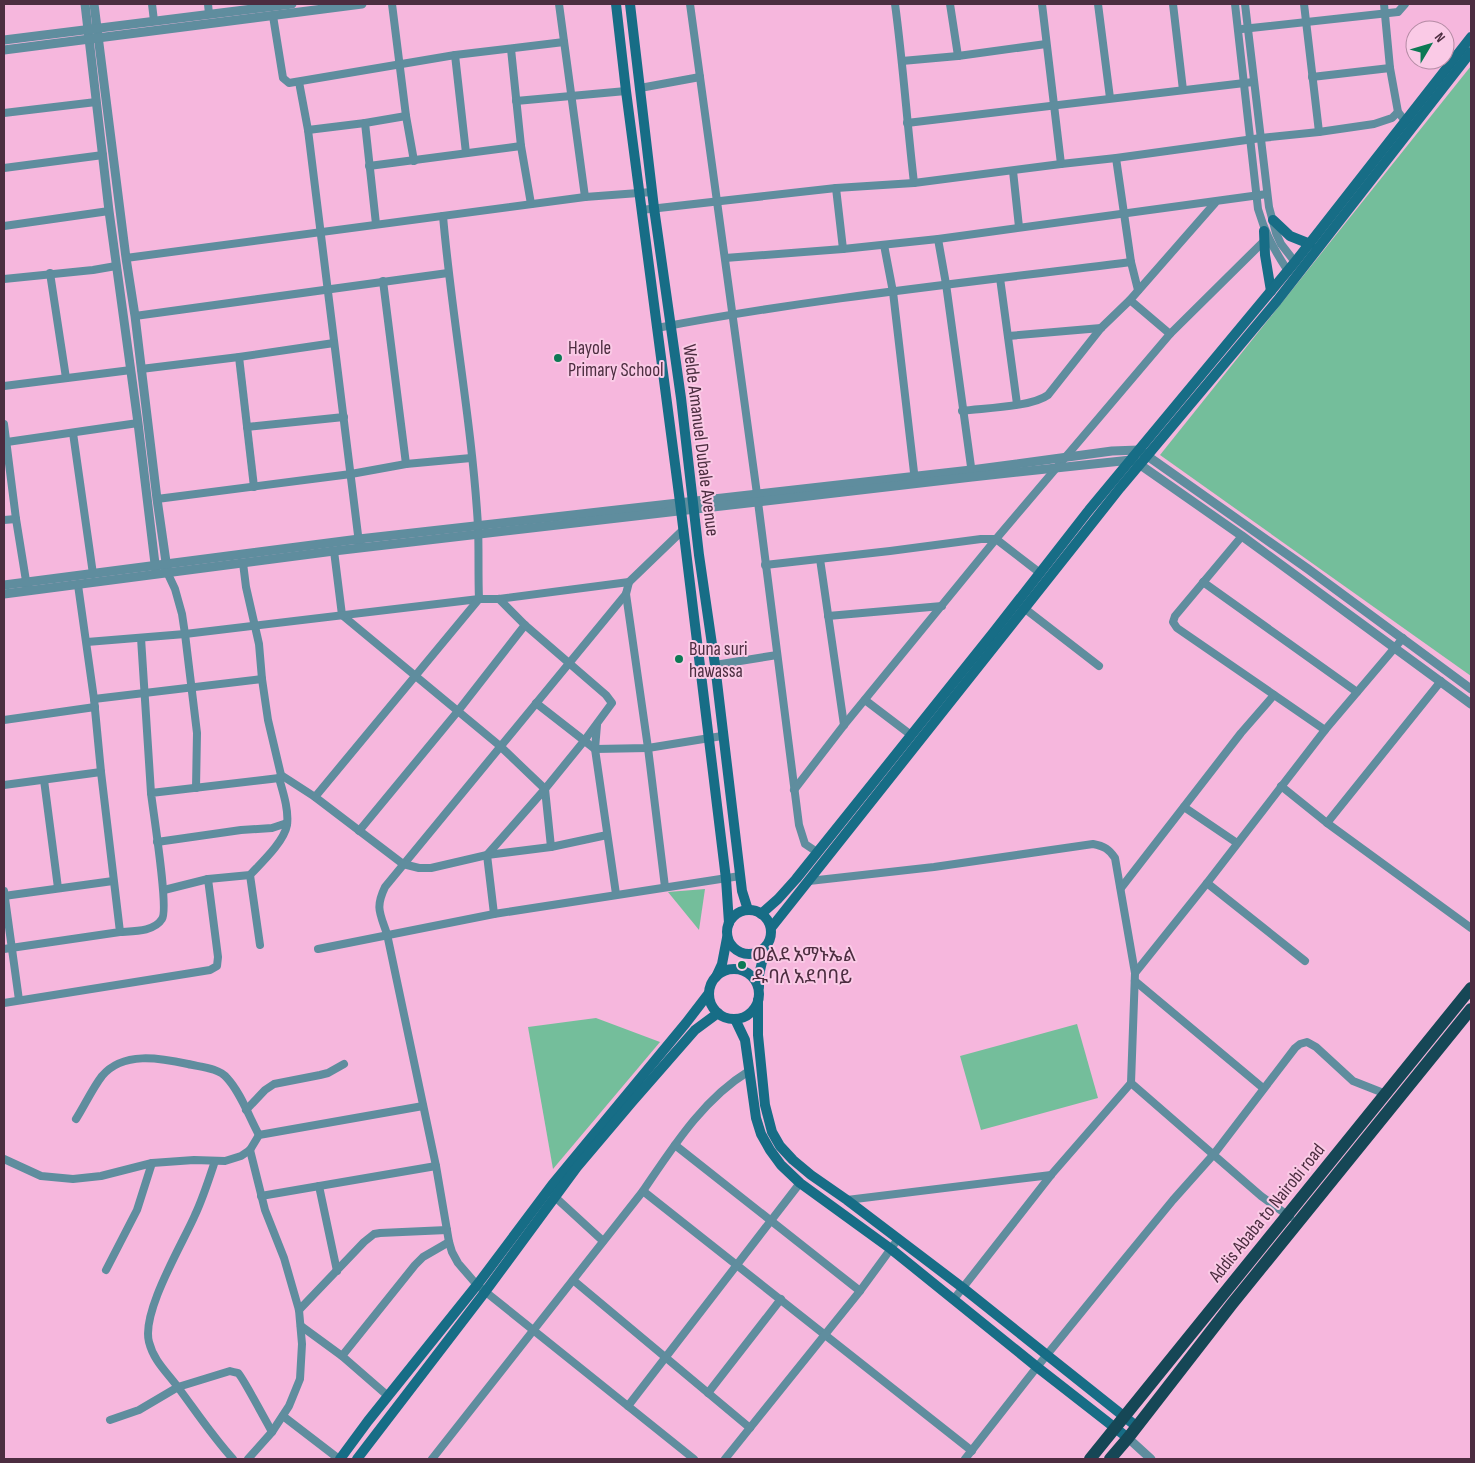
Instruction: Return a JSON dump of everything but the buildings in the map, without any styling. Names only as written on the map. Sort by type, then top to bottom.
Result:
[{"type":"highway","name":"Addis Ababa to Nairobi road","points":[[1110,1459],[1232,1304],[1386,1094],[1471,988]]},
{"type":"highway","name":"Addis Ababa to Nairobi road","points":[[1090,1459],[1471,1008]]},
{"type":"main road","points":[[616,4],[641,210],[684,529],[726,879],[729,923],[722,964],[711,984],[710,1002],[718,1013],[735,1019],[749,1014],[755,1008],[759,995],[755,981],[749,974],[741,970],[732,969],[723,971],[716,977]]},
{"type":"main road","name":"Welde Amanuel Dubale Avenue","points":[[630,4],[654,208],[681,398],[740,876],[748,910]]},
{"type":"main road","points":[[1143,453],[1310,244],[1471,37]]},
{"type":"main road","points":[[762,914],[778,899],[817,852],[1089,510],[1135,462],[1277,301],[1471,52]]},
{"type":"main road","points":[[1273,220],[1290,236],[1310,244]]},
{"type":"main road","points":[[1264,231],[1263,242],[1271,291]]},
{"type":"main road","points":[[771,928],[1024,608],[1135,462]]},
{"type":"main road","points":[[693,610],[706,609]]},
{"type":"main road","points":[[727,938],[739,952],[748,955],[757,954],[770,942],[771,928],[765,916],[758,911],[740,911],[733,916],[729,923]]},
{"type":"main road","points":[[764,949],[759,975],[758,1035],[765,1105],[772,1132],[780,1146],[799,1166],[963,1288],[1136,1426]]},
{"type":"main road","points":[[357,1459],[481,1289],[552,1185],[709,993]]},
{"type":"main road","points":[[340,1459],[388,1396],[481,1289],[577,1167],[632,1102],[695,1030],[718,1013]]},
{"type":"main road","points":[[735,1019],[744,1034],[754,1110],[761,1134],[780,1165],[796,1179],[891,1249],[1128,1438]]},
{"type":"main road","points":[[796,1179],[799,1166]]},
{"type":"street","points":[[85,4],[109,211],[156,571]]},
{"type":"street","points":[[94,4],[167,569],[177,597],[185,634],[197,733],[196,788]]},
{"type":"street","points":[[152,4],[154,21]]},
{"type":"street","points":[[208,4],[209,14]]},
{"type":"street","points":[[4,40],[292,4]]},
{"type":"street","points":[[4,50],[362,4]]},
{"type":"street","points":[[392,4],[406,116],[414,161]]},
{"type":"street","points":[[559,4],[586,197]]},
{"type":"street","points":[[690,4],[726,258],[794,790],[802,836],[805,844],[817,852]]},
{"type":"street","points":[[895,4],[914,182]]},
{"type":"street","points":[[950,4],[958,56]]},
{"type":"street","points":[[1042,4],[1061,164]]},
{"type":"street","points":[[1098,4],[1110,98]]},
{"type":"street","points":[[1172,4],[1183,90]]},
{"type":"street","points":[[1235,4],[1256,196],[1264,231],[1274,251],[1288,271]]},
{"type":"street","points":[[1245,4],[1267,194],[1276,233],[1281,244],[1295,262]]},
{"type":"street","points":[[1304,4],[1319,132]]},
{"type":"street","points":[[1384,4],[1390,68],[1398,112],[1406,122]]},
{"type":"street","points":[[1238,30],[1386,14],[1398,12],[1405,4]]},
{"type":"street","points":[[273,16],[283,78],[289,83],[455,55],[511,50],[564,42]]},
{"type":"street","points":[[902,61],[958,56],[1046,44]]},
{"type":"street","points":[[511,50],[521,146],[532,204]]},
{"type":"street","points":[[455,55],[466,153]]},
{"type":"street","points":[[1312,77],[1390,68]]},
{"type":"street","points":[[640,88],[700,78]]},
{"type":"street","points":[[299,82],[308,130],[360,549]]},
{"type":"street","points":[[907,123],[1253,82]]},
{"type":"street","points":[[516,101],[626,91]]},
{"type":"street","points":[[4,113],[96,102]]},
{"type":"street","points":[[641,210],[717,203],[836,188],[914,182],[1319,132],[1374,124],[1392,118],[1398,112]]},
{"type":"street","points":[[308,130],[406,116]]},
{"type":"street","points":[[364,123],[376,224]]},
{"type":"street","points":[[369,166],[521,146]]},
{"type":"street","points":[[4,168],[103,155]]},
{"type":"street","points":[[1116,158],[1131,262],[1138,290]]},
{"type":"street","points":[[1013,170],[1019,227]]},
{"type":"street","points":[[836,188],[843,249]]},
{"type":"street","points":[[126,258],[586,197],[652,192]]},
{"type":"street","points":[[726,258],[938,239],[1267,194]]},
{"type":"street","points":[[962,411],[1017,404],[1048,395],[1102,328],[1130,300],[1214,202]]},
{"type":"street","points":[[4,226],[109,211]]},
{"type":"street","points":[[315,798],[479,599],[478,530],[472,458],[448,273],[443,216]]},
{"type":"street","points":[[938,239],[972,473]]},
{"type":"street","points":[[794,790],[844,725],[996,539],[1170,334],[1263,242]]},
{"type":"street","points":[[884,245],[892,292],[915,479]]},
{"type":"street","points":[[657,328],[732,314],[946,284],[1131,262]]},
{"type":"street","points":[[4,279],[116,266]]},
{"type":"street","points":[[50,273],[66,378]]},
{"type":"street","points":[[135,316],[448,273]]},
{"type":"street","points":[[1000,278],[1017,404]]},
{"type":"street","points":[[382,281],[406,464]]},
{"type":"street","points":[[1130,300],[1170,334]]},
{"type":"street","points":[[1008,336],[1102,328]]},
{"type":"street","points":[[141,369],[239,357],[334,342]]},
{"type":"street","points":[[239,357],[254,487]]},
{"type":"street","points":[[4,386],[131,370]]},
{"type":"street","points":[[247,427],[344,417]]},
{"type":"street","points":[[7,442],[138,423]]},
{"type":"street","points":[[4,424],[27,587]]},
{"type":"street","points":[[73,433],[93,574]]},
{"type":"street","points":[[972,473],[1112,451],[1143,453],[1403,638],[1471,689]]},
{"type":"street","points":[[157,499],[352,474],[406,464],[472,458]]},
{"type":"street","points":[[167,569],[243,563],[360,549],[478,530],[915,479],[972,473],[1135,462],[1242,536],[1396,647],[1471,704]]},
{"type":"street","points":[[4,520],[16,519]]},
{"type":"street","points":[[665,888],[648,748],[626,594],[629,582],[684,529]]},
{"type":"street","points":[[4,585],[27,587],[78,585],[359,539],[478,530]]},
{"type":"street","points":[[1242,536],[1175,616],[1173,622],[1177,628],[1324,730]]},
{"type":"street","points":[[765,565],[969,540],[996,539],[1040,573]]},
{"type":"street","points":[[334,551],[342,615],[500,746],[545,789],[551,846]]},
{"type":"street","points":[[820,559],[844,725]]},
{"type":"street","points":[[164,890],[208,879],[250,876],[278,844],[287,824],[286,804],[268,720],[256,625],[246,587],[243,563]]},
{"type":"street","points":[[4,594],[27,587],[93,574],[156,571]]},
{"type":"street","points":[[87,642],[185,634],[479,599],[499,599],[629,582]]},
{"type":"street","points":[[1203,582],[1357,692]]},
{"type":"street","points":[[78,585],[95,703],[101,772],[120,932]]},
{"type":"street","points":[[626,594],[403,864],[385,887],[378,907],[387,934],[436,1166],[449,1242],[458,1263],[481,1289],[694,1459]]},
{"type":"street","points":[[494,914],[487,855],[545,789],[597,725],[612,703],[606,695],[525,625],[499,599]]},
{"type":"street","points":[[828,616],[942,606]]},
{"type":"street","points":[[1024,608],[1099,666]]},
{"type":"street","points":[[359,831],[458,711],[525,625]]},
{"type":"street","points":[[7,948],[144,930],[162,920],[164,913],[164,890],[151,793],[141,638]]},
{"type":"street","points":[[1135,977],[1324,730],[1403,638]]},
{"type":"street","points":[[715,665],[777,655]]},
{"type":"street","points":[[4,720],[144,693],[262,680]]},
{"type":"street","points":[[1327,823],[1441,681]]},
{"type":"street","points":[[1121,888],[1184,806],[1274,695]]},
{"type":"street","points":[[865,700],[911,735]]},
{"type":"street","points":[[536,703],[595,749],[648,748],[722,736]]},
{"type":"street","points":[[597,725],[595,749],[616,894]]},
{"type":"street","points":[[4,785],[101,772]]},
{"type":"street","points":[[151,793],[280,776],[315,798],[403,864],[419,868],[431,868],[487,855],[551,846],[607,835]]},
{"type":"street","points":[[44,780],[58,888]]},
{"type":"street","points":[[1281,786],[1327,823],[1471,928]]},
{"type":"street","points":[[1184,806],[1237,843]]},
{"type":"street","points":[[157,842],[241,830],[272,828],[287,824]]},
{"type":"street","points":[[809,881],[934,867],[1093,844],[1102,845],[1115,858],[1135,977],[1131,1083],[1051,1175],[954,1299]]},
{"type":"street","points":[[250,876],[260,945]]},
{"type":"street","points":[[318,949],[494,914],[740,876]]},
{"type":"street","points":[[4,1003],[214,968],[217,966],[218,957],[208,879]]},
{"type":"street","points":[[4,896],[113,881]]},
{"type":"street","points":[[1207,883],[1305,961]]},
{"type":"street","points":[[4,892],[7,948],[19,1000]]},
{"type":"street","points":[[1135,977],[1264,1088]]},
{"type":"street","points":[[965,1459],[1173,1200],[1214,1154],[1295,1048],[1307,1042],[1316,1047],[1353,1081],[1386,1094]]},
{"type":"street","points":[[76,1119],[102,1077],[114,1065],[124,1061],[143,1058],[174,1061],[221,1072],[235,1089],[259,1135]]},
{"type":"street","points":[[246,1110],[265,1090],[274,1084],[320,1075],[344,1064]]},
{"type":"street","points":[[432,1459],[643,1191],[676,1144],[716,1096],[749,1071]]},
{"type":"street","points":[[1131,1083],[1292,1220]]},
{"type":"street","points":[[4,1159],[41,1176],[73,1179],[101,1176],[152,1163],[194,1160],[225,1161],[241,1156],[250,1150],[259,1135],[423,1106]]},
{"type":"street","points":[[676,1144],[860,1291]]},
{"type":"street","points":[[248,1459],[272,1432],[289,1406],[300,1379],[302,1344],[299,1310],[284,1258],[265,1210],[250,1150]]},
{"type":"street","points":[[215,1161],[196,1213],[156,1300],[148,1326],[148,1341],[157,1361],[232,1459]]},
{"type":"street","points":[[106,1270],[138,1210],[152,1163]]},
{"type":"street","points":[[261,1196],[436,1166]]},
{"type":"street","points":[[847,1200],[1051,1175]]},
{"type":"street","points":[[628,1406],[738,1265],[771,1220],[796,1179]]},
{"type":"street","points":[[552,1185],[555,1196],[603,1241]]},
{"type":"street","points":[[318,1186],[337,1271]]},
{"type":"street","points":[[643,1191],[972,1451]]},
{"type":"street","points":[[299,1310],[374,1234],[447,1230]]},
{"type":"street","points":[[725,1459],[860,1291],[898,1239]]},
{"type":"street","points":[[342,1356],[416,1264],[423,1257],[449,1242]]},
{"type":"street","points":[[572,1280],[750,1428]]},
{"type":"street","points":[[708,1393],[781,1299]]},
{"type":"street","points":[[300,1326],[342,1356],[388,1396]]},
{"type":"street","points":[[110,1420],[139,1410],[178,1387],[230,1371],[238,1373],[272,1432]]},
{"type":"street","points":[[283,1416],[340,1459]]},
{"type":"street","points":[[1128,1438],[1151,1459]]},
{"type":"green space","points":[[1471,66],[1471,676],[1160,455]]},
{"type":"green space","points":[[705,889],[699,930],[668,892]]},
{"type":"green space","points":[[596,1018],[660,1042],[553,1169],[528,1027]]},
{"type":"green space","points":[[1077,1024],[1098,1098],[981,1130],[960,1056]]},
{"type":"place","name":"Hayole Primary School","points":[[558,358]]},
{"type":"place","name":"Buna suri hawassa","points":[[679,659]]},
{"type":"place","name":"ወልደ አማኑኤል ዱባለ አደባባይ","points":[[742,965]]}]
